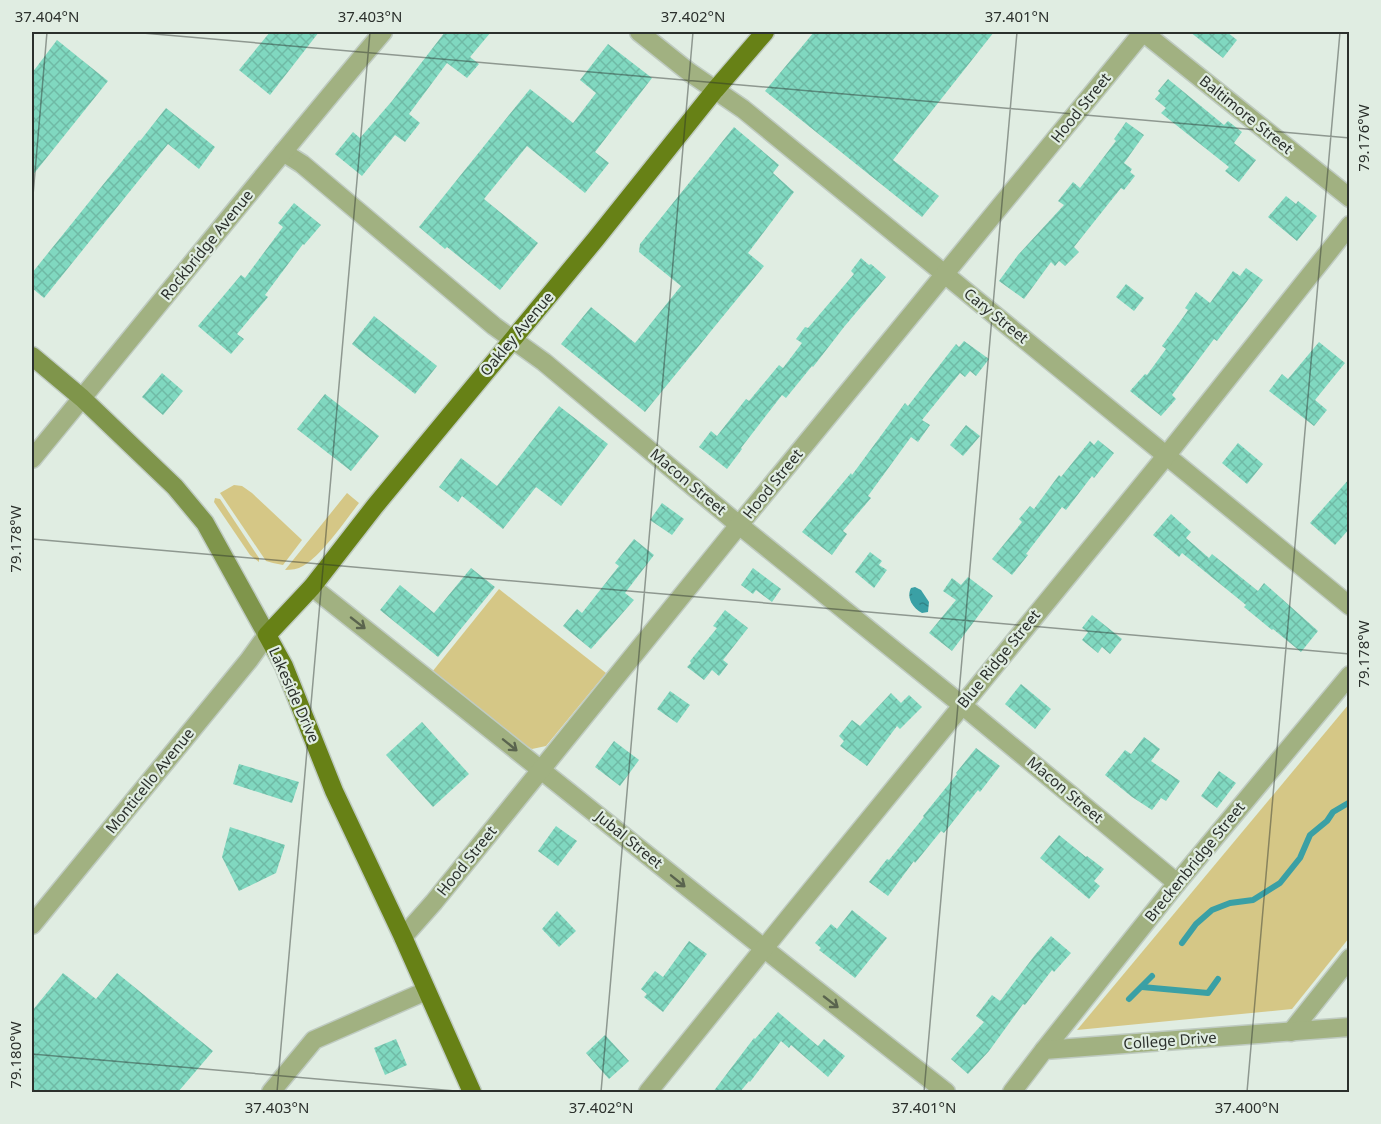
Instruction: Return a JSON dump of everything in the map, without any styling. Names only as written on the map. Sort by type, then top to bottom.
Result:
[{"type":"main road","name":"Oakley Avenue","points":[[267,634],[312,587],[375,506],[765,32]]},
{"type":"main road","name":"Lakeside Drive","points":[[32,356],[82,398],[175,487],[205,523],[284,666],[334,791],[403,937],[472,1092]]},
{"type":"street","name":"Rockbridge Avenue","points":[[32,459],[383,32]]},
{"type":"street","name":"Cary Street","points":[[639,32],[689,72],[744,109],[1350,606]]},
{"type":"street","name":"Baltimore Street","points":[[1143,32],[1350,198]]},
{"type":"street","name":"Hood Street","points":[[403,937],[542,770],[944,273],[1143,32]]},
{"type":"street","name":"Macon Street","points":[[283,152],[302,164],[494,326],[550,367],[739,525],[1177,883]]},
{"type":"street","name":"Blue Ridge Street","points":[[648,1092],[1166,456],[1350,225]]},
{"type":"street","name":"Jubal Street","points":[[312,587],[763,949],[946,1092]]},
{"type":"street","name":"Monticello Avenue","points":[[32,926],[249,660],[267,634]]},
{"type":"street","name":"Breckenbridge Street","points":[[1044,1050],[1177,883],[1350,675]]},
{"type":"street","points":[[1291,1032],[1350,958]]},
{"type":"street","points":[[271,1092],[314,1040],[426,992]]},
{"type":"street","name":"College Drive","points":[[1044,1050],[1350,1026]]},
{"type":"street","points":[[1012,1092],[1044,1050]]},
{"type":"shaded area","points":[[234,485],[242,486],[252,493],[302,540],[283,565],[266,561],[220,493]]},
{"type":"shaded area","points":[[347,493],[359,503],[333,537],[303,566],[285,570]]},
{"type":"shaded area","points":[[215,498],[220,499],[259,558],[259,562],[250,555],[214,502]]},
{"type":"shaded area","points":[[499,589],[606,673],[546,746],[532,749],[523,744],[432,672]]},
{"type":"shaded area","points":[[1349,704],[1349,938],[1292,1009],[1077,1030]]},
{"type":"water","points":[[911,588],[921,590],[929,602],[928,612],[922,613],[911,602],[909,595]]},
{"type":"building","points":[[270,32],[319,32],[270,95],[239,70]]},
{"type":"building","points":[[445,32],[491,32],[470,57],[479,64],[467,78],[447,63],[409,114],[420,123],[405,142],[395,135],[362,176],[335,154],[353,132],[360,138],[392,101]]},
{"type":"building","points":[[814,32],[994,32],[893,160],[939,196],[922,217],[765,91]]},
{"type":"building","points":[[1190,32],[1227,32],[1237,40],[1223,58]]},
{"type":"building","points":[[57,40],[108,81],[32,176],[32,73]]},
{"type":"building","points":[[608,44],[652,78],[595,152],[609,163],[585,193],[527,146],[484,199],[538,243],[500,290],[419,227],[530,89],[573,123],[596,93],[580,80]]},
{"type":"building","points":[[1168,79],[1224,125],[1228,121],[1242,132],[1234,143],[1256,160],[1239,182],[1225,171],[1229,167],[1161,113],[1166,108],[1155,99],[1160,93],[1158,91]]},
{"type":"building","points":[[166,108],[215,147],[199,169],[168,144],[44,298],[32,288],[32,273]]},
{"type":"building","points":[[1126,122],[1144,135],[1124,163],[1132,169],[1130,172],[1135,176],[1124,190],[1121,188],[1074,247],[1079,252],[1065,266],[1059,261],[1055,266],[1051,262],[1024,299],[999,281],[1018,255],[1064,205],[1058,201],[1073,182],[1080,188],[1116,141],[1114,139]]},
{"type":"building","points":[[734,127],[779,165],[773,173],[794,192],[748,253],[764,266],[645,412],[561,344],[591,307],[635,343],[681,286],[639,252],[640,244]]},
{"type":"building","points":[[1286,196],[1296,204],[1298,201],[1317,216],[1297,241],[1268,217]]},
{"type":"building","points":[[294,203],[321,225],[303,244],[265,295],[268,297],[237,334],[244,339],[231,354],[198,326],[241,275],[245,278],[283,227],[278,223]]},
{"type":"building","points":[[861,258],[886,277],[786,398],[782,395],[727,469],[699,447],[711,431],[717,436],[746,399],[749,401],[779,365],[783,368],[802,343],[796,339],[854,274],[851,271]]},
{"type":"building","points":[[1246,268],[1263,280],[1217,341],[1214,339],[1172,395],[1176,399],[1161,416],[1130,391],[1145,374],[1147,375],[1166,349],[1162,346],[1188,310],[1185,308],[1196,292],[1210,303],[1233,271],[1240,276]]},
{"type":"building","points":[[1126,284],[1144,298],[1134,311],[1116,297]]},
{"type":"building","points":[[374,316],[437,366],[415,394],[352,344]]},
{"type":"building","points":[[964,341],[989,359],[976,376],[970,371],[965,377],[960,373],[922,420],[930,425],[918,442],[911,437],[868,496],[871,498],[843,531],[847,534],[832,555],[802,532],[851,473],[852,475],[905,403],[908,406],[956,344],[959,347]]},
{"type":"building","points":[[1319,342],[1345,363],[1315,400],[1327,410],[1314,426],[1269,391],[1282,374],[1288,379]]},
{"type":"building","points":[[162,373],[183,391],[163,415],[142,397]]},
{"type":"building","points":[[325,394],[379,436],[351,471],[297,429]]},
{"type":"building","points":[[559,406],[608,444],[561,506],[536,487],[503,529],[462,496],[458,502],[439,487],[461,458],[497,486]]},
{"type":"building","points":[[966,425],[980,436],[963,456],[950,445]]},
{"type":"building","points":[[1098,440],[1114,453],[1094,478],[1092,476],[1066,510],[1062,507],[1012,575],[992,559],[1022,522],[1019,519],[1030,506],[1034,509],[1059,475],[1061,477],[1090,441],[1094,445]]},
{"type":"building","points":[[1238,443],[1263,464],[1247,484],[1222,463]]},
{"type":"building","points":[[1350,478],[1350,528],[1335,545],[1310,523]]},
{"type":"building","points":[[662,503],[684,519],[672,535],[650,520]]},
{"type":"building","points":[[1171,514],[1191,532],[1186,538],[1209,558],[1212,554],[1258,591],[1264,583],[1318,631],[1301,652],[1244,607],[1246,605],[1182,553],[1179,557],[1153,535]]},
{"type":"building","points":[[634,539],[654,555],[625,593],[634,600],[591,649],[563,626],[577,609],[582,613],[619,566],[615,563]]},
{"type":"building","points":[[870,552],[882,561],[879,565],[887,570],[874,588],[855,572]]},
{"type":"building","points":[[471,568],[495,587],[438,657],[380,610],[400,585],[434,613]]},
{"type":"building","points":[[753,568],[781,589],[772,602],[756,590],[753,594],[741,585]]},
{"type":"building","points":[[968,577],[993,596],[952,651],[929,633],[956,600],[943,591],[952,578],[961,585]]},
{"type":"building","points":[[725,610],[748,628],[723,660],[728,664],[719,676],[712,670],[704,680],[687,667],[717,628],[713,626]]},
{"type":"building","points":[[1092,615],[1122,639],[1110,654],[1102,647],[1098,653],[1082,640],[1088,632],[1082,628]]},
{"type":"building","points":[[1021,684],[1051,709],[1035,729],[1005,704]]},
{"type":"building","points":[[670,691],[690,705],[677,723],[657,709]]},
{"type":"building","points":[[891,693],[901,703],[909,695],[922,707],[900,729],[897,726],[867,766],[840,746],[844,741],[839,736],[852,720],[860,726]]},
{"type":"building","points":[[422,722],[469,774],[433,807],[386,755]]},
{"type":"building","points":[[1144,737],[1160,749],[1151,761],[1180,781],[1166,801],[1161,798],[1152,810],[1105,775],[1125,750],[1131,754]]},
{"type":"building","points":[[614,741],[639,760],[620,786],[595,767]]},
{"type":"building","points":[[976,748],[1000,766],[944,833],[941,831],[915,863],[914,861],[888,896],[869,882],[924,817]]},
{"type":"building","points":[[239,764],[299,782],[292,803],[233,784]]},
{"type":"building","points":[[1219,771],[1236,783],[1217,808],[1201,796]]},
{"type":"building","points":[[556,826],[577,841],[558,866],[538,851]]},
{"type":"building","points":[[230,827],[285,845],[276,873],[239,891],[222,857]]},
{"type":"building","points":[[1059,835],[1104,869],[1094,881],[1100,886],[1089,899],[1040,858]]},
{"type":"building","points":[[852,910],[887,938],[855,978],[819,950],[821,948],[815,943],[831,924],[837,929]]},
{"type":"building","points":[[557,911],[576,931],[559,947],[542,929]]},
{"type":"building","points":[[1051,936],[1071,953],[1054,972],[1052,970],[1025,1005],[1023,1004],[989,1051],[968,1074],[951,1059],[984,1022],[976,1016],[992,995],[1000,1001]]},
{"type":"building","points":[[689,941],[707,954],[663,1012],[644,997],[647,994],[641,989],[655,971],[663,977]]},
{"type":"building","points":[[63,973],[96,999],[117,973],[213,1051],[178,1092],[32,1092],[32,1011]]},
{"type":"building","points":[[778,1012],[818,1046],[824,1039],[845,1056],[828,1077],[791,1045],[789,1048],[781,1041],[740,1092],[713,1092],[754,1038]]},
{"type":"building","points":[[605,1035],[629,1061],[609,1079],[586,1053]]},
{"type":"building","points":[[396,1039],[407,1065],[385,1075],[374,1048]]},
{"type":"waterway","points":[[1182,943],[1196,924],[1212,910],[1230,903],[1253,900],[1280,883],[1300,858],[1310,835],[1327,821],[1333,812],[1350,802]]},
{"type":"waterway","points":[[1129,999],[1152,976]]},
{"type":"waterway","points":[[1142,987],[1208,993],[1218,979]]}]
